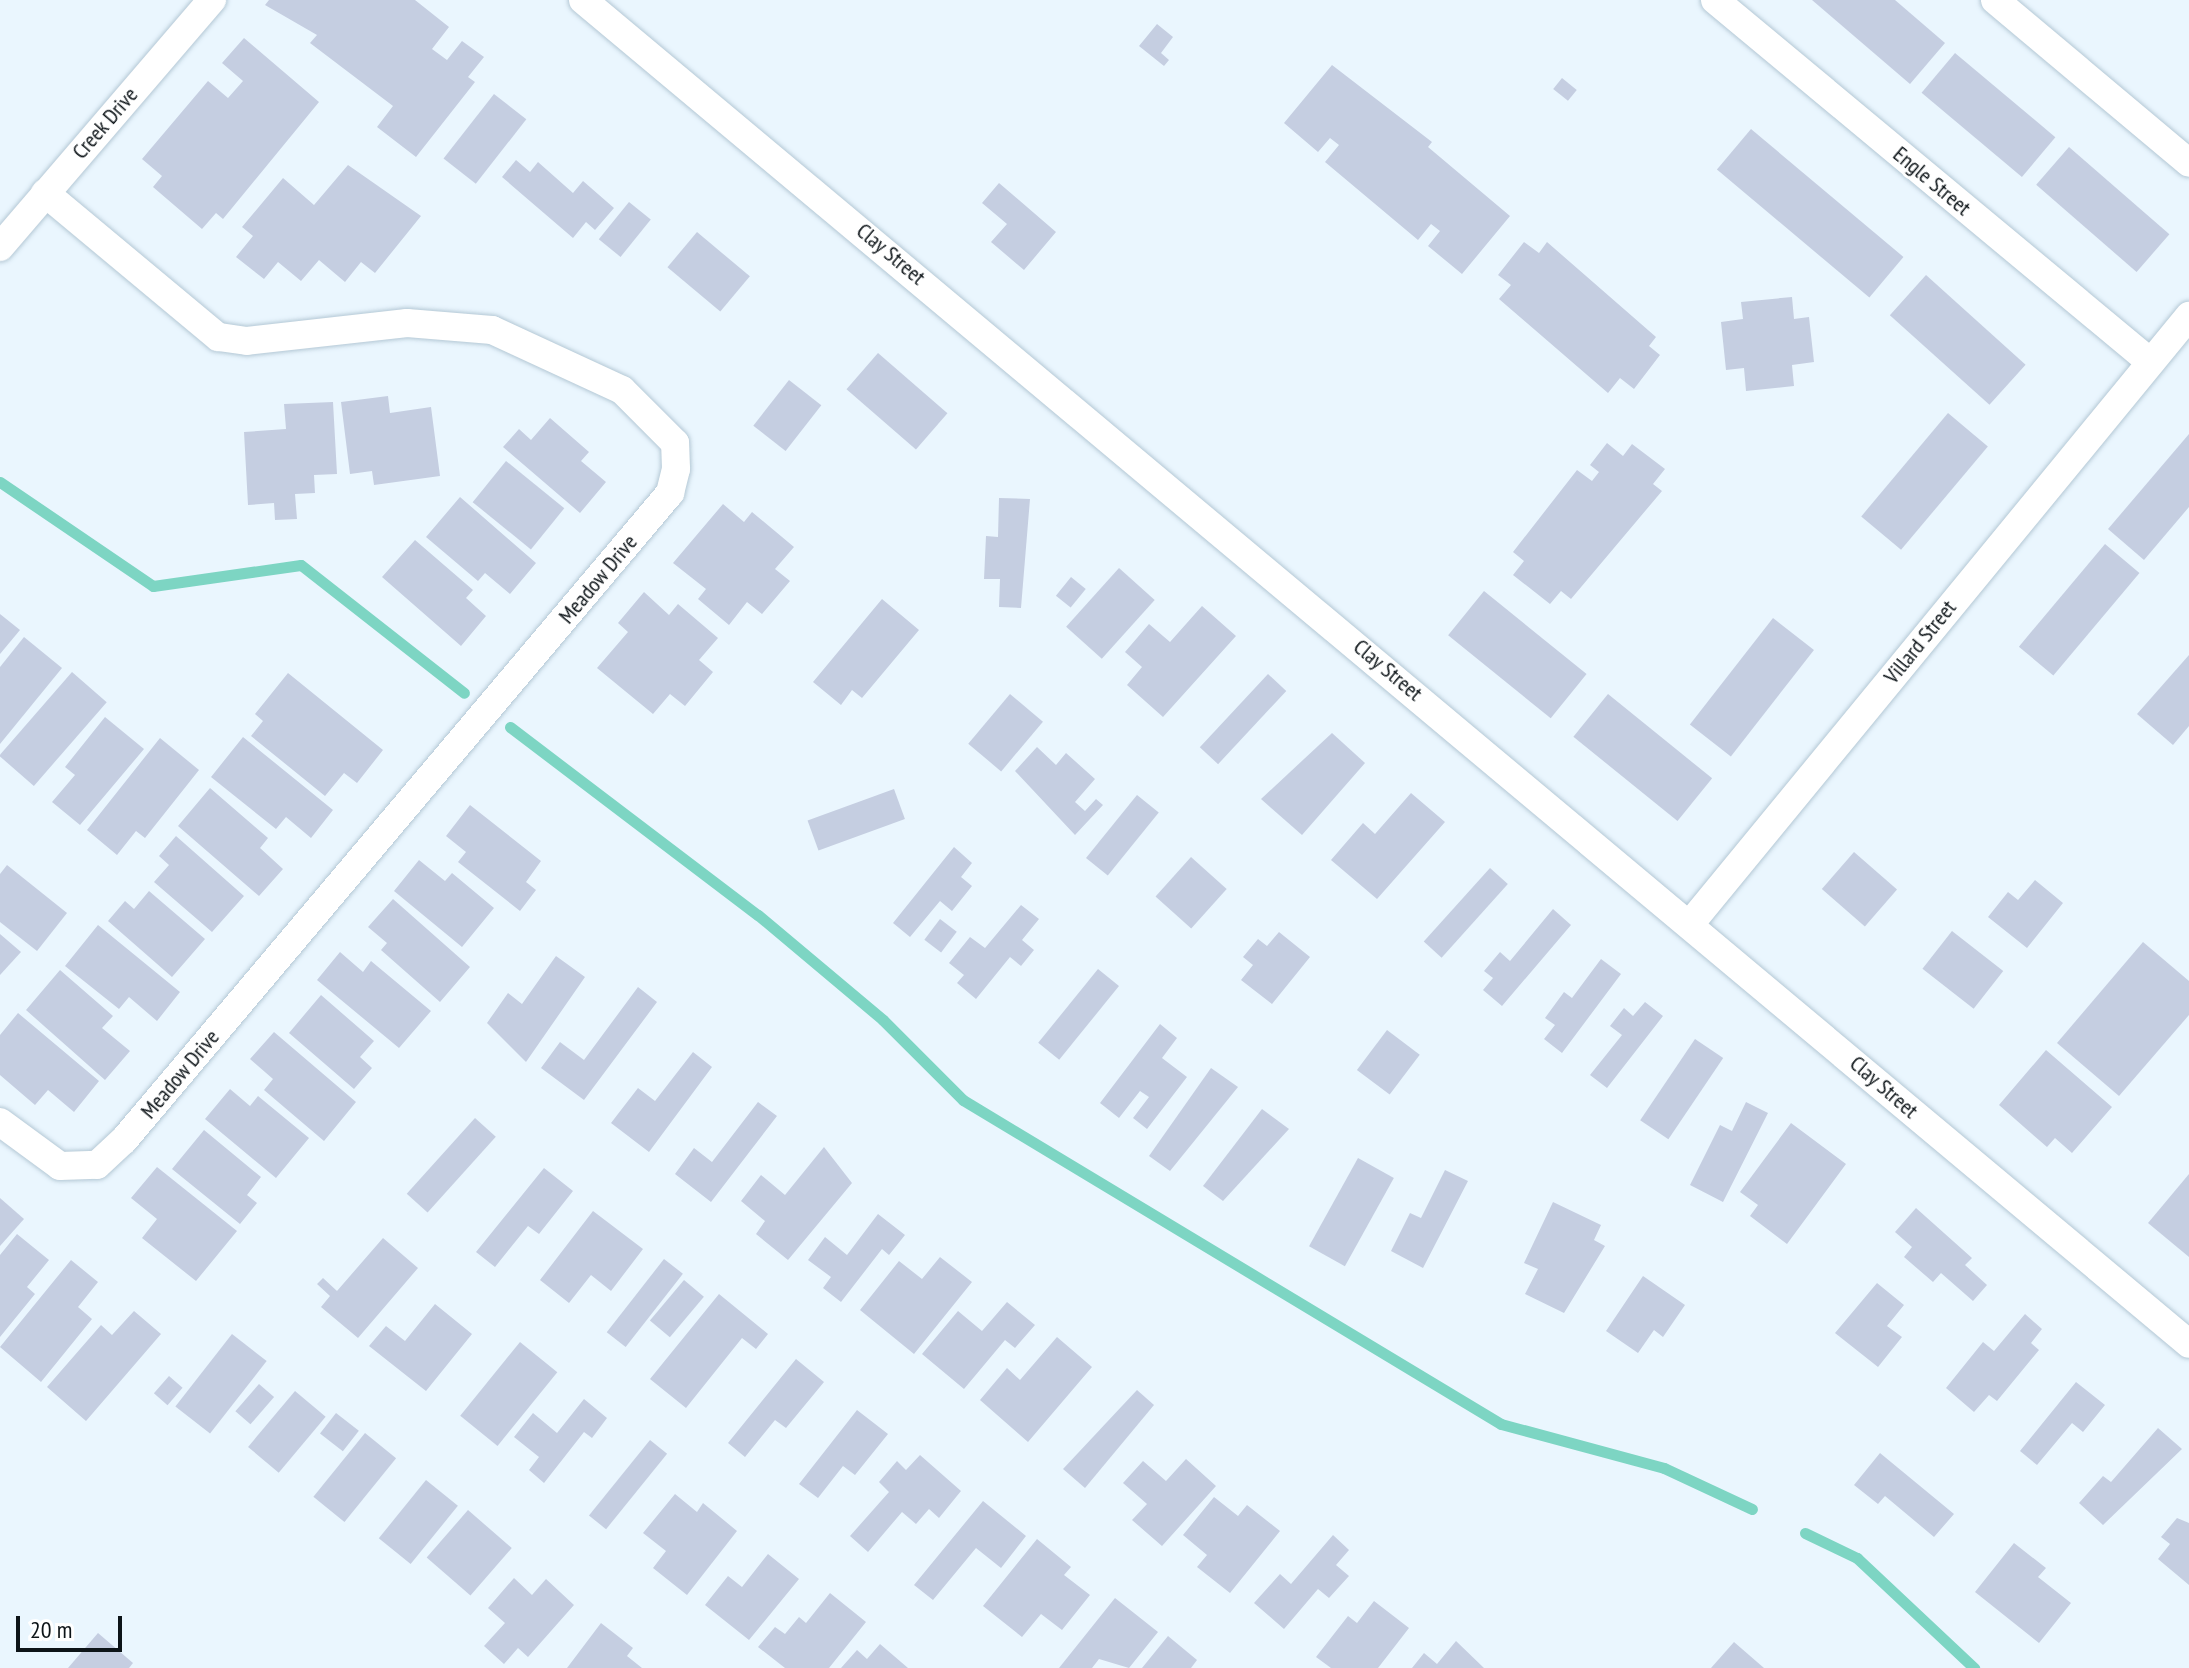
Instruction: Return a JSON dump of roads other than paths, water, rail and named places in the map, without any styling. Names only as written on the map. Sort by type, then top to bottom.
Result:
[{"type":"street","name":"Creek Drive","points":[[0,247],[212,0]]},
{"type":"street","name":"Clay Street","points":[[583,0],[2189,1344]]},
{"type":"street","name":"Engle Street","points":[[1715,0],[1746,10],[2149,361]]},
{"type":"street","points":[[1995,0],[2189,163]]},
{"type":"street","name":"Meadow Drive","points":[[0,1122],[60,1166],[97,1165],[124,1140],[670,493],[676,469],[675,443],[622,390],[492,330],[407,323],[247,341],[218,337],[45,193]]},
{"type":"street","name":"Villard Street","points":[[1690,924],[2189,316]]},
{"type":"waterway","points":[[0,482],[153,586],[301,565],[464,693]]},
{"type":"waterway","points":[[510,727],[758,915],[883,1020],[963,1100],[1501,1424],[1664,1468],[1752,1509]]},
{"type":"waterway","points":[[1805,1533],[1857,1558],[1974,1668]]}]
